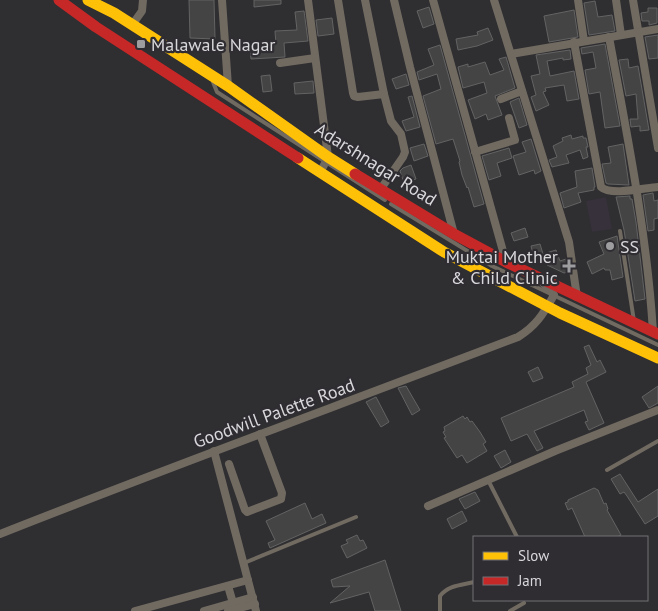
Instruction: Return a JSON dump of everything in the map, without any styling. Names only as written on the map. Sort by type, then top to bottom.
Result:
[{"type":"main road","name":"Adarshnagar Road","points":[[59,0],[96,27],[202,96],[324,164],[380,190],[506,262],[655,333]]},
{"type":"main road","name":"Adarshnagar Road","points":[[88,0],[132,25],[228,86],[324,164],[444,252],[560,313],[658,358]]},
{"type":"street","points":[[132,25],[142,11],[142,0]]},
{"type":"street","points":[[222,0],[228,86]]},
{"type":"street","points":[[308,0],[324,164]]},
{"type":"street","points":[[338,0],[352,93],[358,97],[384,94]]},
{"type":"street","points":[[365,0],[391,121],[401,134],[405,152],[380,190]]},
{"type":"street","points":[[394,0],[454,234]]},
{"type":"street","points":[[433,0],[506,262]]},
{"type":"street","points":[[494,0],[569,242],[577,297]]},
{"type":"street","points":[[578,0],[584,40]]},
{"type":"street","points":[[616,0],[621,35]]},
{"type":"street","points":[[633,0],[637,33],[658,148]]},
{"type":"street","points":[[511,54],[584,40],[658,29]]},
{"type":"street","points":[[609,37],[636,189],[655,333]]},
{"type":"street","points":[[574,42],[598,182],[601,187],[608,191],[658,187]]},
{"type":"street","points":[[280,63],[315,58]]},
{"type":"street","points":[[501,99],[522,91]]},
{"type":"street","points":[[475,152],[515,140],[509,118]]},
{"type":"street","points":[[537,276],[554,295]]},
{"type":"street","name":"Goodwill Palette Road","points":[[0,534],[214,451],[518,337],[534,326],[554,295]]},
{"type":"street","points":[[428,506],[555,451],[658,410]]},
{"type":"street","points":[[230,464],[247,512],[281,499],[282,493],[260,434]]},
{"type":"street","points":[[214,451],[255,604]]},
{"type":"street","points":[[135,611],[248,580]]},
{"type":"street","points":[[228,586],[233,603]]},
{"type":"street","points":[[204,611],[233,603],[255,604]]},
{"type":"street","points":[[228,611],[255,604]]},
{"type":"lane","points":[[210,76],[216,92],[324,164],[492,266],[658,345]]},
{"type":"lane","points":[[202,96],[216,92]]},
{"type":"lane","points":[[620,232],[634,322]]},
{"type":"lane","points":[[607,470],[658,442]]},
{"type":"lane","points":[[488,480],[517,536]]},
{"type":"lane","points":[[244,563],[356,516]]},
{"type":"lane","points":[[440,611],[440,596],[443,592],[450,587],[473,582]]},
{"type":"lane","points":[[510,611],[524,603]]},
{"type":"shaded area","points":[[606,197],[612,229],[592,232],[586,201]]},
{"type":"building","points":[[189,0],[214,0],[215,39],[190,38]]},
{"type":"building","points":[[254,0],[281,0],[281,4],[254,7]]},
{"type":"building","points":[[595,1],[598,17],[612,15],[615,31],[589,35],[584,3]]},
{"type":"building","points":[[429,7],[434,24],[423,28],[417,11]]},
{"type":"building","points":[[648,8],[657,8],[657,23],[649,25],[649,21],[642,21],[641,13],[648,12]]},
{"type":"building","points":[[574,10],[578,37],[549,42],[544,16]]},
{"type":"building","points":[[304,11],[308,41],[284,43],[285,57],[251,59],[250,48],[276,45],[275,31],[297,30],[295,12]]},
{"type":"building","points":[[332,18],[334,34],[318,36],[316,20]]},
{"type":"building","points":[[488,28],[493,40],[458,50],[456,39],[478,35],[477,32]]},
{"type":"building","points":[[658,35],[658,58],[649,59],[645,37]]},
{"type":"building","points":[[605,44],[620,126],[605,128],[600,92],[589,94],[585,70],[596,68],[593,52],[582,54],[581,48]]},
{"type":"building","points":[[440,45],[484,204],[474,207],[462,175],[453,139],[436,144],[423,96],[441,89],[437,74],[419,80],[417,72],[434,65],[428,49]]},
{"type":"building","points":[[570,50],[571,59],[563,60],[563,58],[547,61],[550,76],[574,71],[579,99],[567,101],[564,85],[545,88],[546,91],[543,92],[549,105],[536,111],[531,97],[536,95],[531,76],[540,74],[536,55]]},
{"type":"building","points":[[506,57],[515,88],[495,96],[502,115],[488,120],[486,114],[475,119],[468,100],[487,93],[484,82],[463,88],[458,67],[468,64],[468,67],[485,62],[490,75],[504,70],[499,59]]},
{"type":"building","points":[[628,59],[629,68],[638,66],[649,130],[640,131],[640,126],[631,127],[630,119],[638,119],[636,94],[626,96],[619,60]]},
{"type":"building","points":[[406,74],[409,85],[396,89],[392,79]]},
{"type":"building","points":[[270,75],[272,91],[263,92],[261,76]]},
{"type":"building","points":[[313,81],[314,93],[295,94],[294,83]]},
{"type":"building","points":[[412,96],[420,127],[406,131],[402,121],[414,117],[408,97]]},
{"type":"building","points":[[519,98],[527,125],[519,128],[510,102]]},
{"type":"building","points":[[571,135],[572,139],[583,136],[583,138],[586,138],[588,157],[583,159],[580,150],[566,155],[569,163],[552,167],[549,160],[557,157],[553,146],[563,141],[562,138]]},
{"type":"building","points":[[531,139],[541,171],[535,174],[534,170],[519,175],[513,156],[526,152],[522,142]]},
{"type":"building","points":[[424,144],[428,156],[414,161],[410,148]]},
{"type":"building","points":[[623,144],[629,185],[608,184],[606,183],[602,164],[611,163],[608,147]]},
{"type":"building","points":[[509,148],[512,158],[497,163],[501,176],[489,180],[482,156]]},
{"type":"building","points":[[411,165],[416,179],[404,183],[400,171]]},
{"type":"building","points":[[592,168],[594,190],[578,193],[581,202],[564,208],[560,193],[577,187],[575,171]]},
{"type":"building","points":[[653,193],[654,201],[658,200],[658,218],[654,219],[654,230],[648,231],[643,195]]},
{"type":"building","points":[[630,196],[636,222],[645,299],[635,301],[624,230],[616,197]]},
{"type":"building","points":[[525,228],[528,237],[514,241],[511,233]]},
{"type":"building","points":[[617,236],[623,277],[612,280],[610,270],[605,270],[604,268],[592,274],[587,262],[604,254],[599,242]]},
{"type":"building","points":[[540,244],[543,254],[556,250],[560,261],[566,259],[568,272],[564,273],[547,265],[546,259],[535,262],[531,246]]},
{"type":"building","points":[[589,345],[597,362],[600,360],[606,372],[586,382],[604,423],[589,430],[585,422],[588,421],[584,410],[534,431],[543,448],[537,451],[527,434],[511,441],[501,418],[574,387],[572,382],[588,374],[586,368],[591,365],[584,347]]},
{"type":"building","points":[[538,367],[543,378],[533,382],[528,372]]},
{"type":"building","points":[[406,386],[420,410],[412,415],[398,388]]},
{"type":"building","points":[[658,386],[658,403],[649,408],[642,397]]},
{"type":"building","points":[[376,397],[389,422],[381,427],[366,402]]},
{"type":"building","points":[[463,416],[465,419],[467,417],[470,422],[472,421],[480,432],[486,442],[483,444],[487,451],[467,463],[462,455],[457,458],[444,438],[446,437],[443,432],[445,431],[444,427]]},
{"type":"building","points":[[505,450],[511,462],[501,468],[494,456]]},
{"type":"building","points":[[620,474],[638,502],[658,489],[658,516],[645,524],[624,492],[620,494],[611,479]]},
{"type":"building","points":[[594,488],[598,490],[621,535],[585,536],[572,508],[568,510],[565,503]]},
{"type":"building","points":[[475,492],[480,501],[465,509],[459,499]]},
{"type":"building","points":[[305,503],[312,519],[322,514],[326,523],[270,548],[268,543],[275,540],[266,521]]},
{"type":"building","points":[[462,511],[467,521],[452,529],[447,519]]},
{"type":"building","points":[[357,535],[360,541],[363,540],[367,548],[347,558],[341,546],[348,543],[346,540]]},
{"type":"building","points":[[385,560],[401,611],[375,611],[369,592],[330,603],[350,586],[333,587],[331,580]]},
{"type":"traffic: slow","points":[[88,0],[114,13],[228,86],[355,174]]},
{"type":"traffic: slow","points":[[298,158],[444,252],[560,313],[658,358]]},
{"type":"traffic: jam","points":[[59,0],[96,27],[298,158]]},
{"type":"traffic: jam","points":[[355,174],[454,234],[506,262],[658,334]]},
{"type":"place","name":"Malawale Nagar","points":[[141,44]]},
{"type":"place","name":"SS","points":[[610,246]]},
{"type":"place","name":"Muktai Mother & Child Clinic","points":[[569,266]]}]
